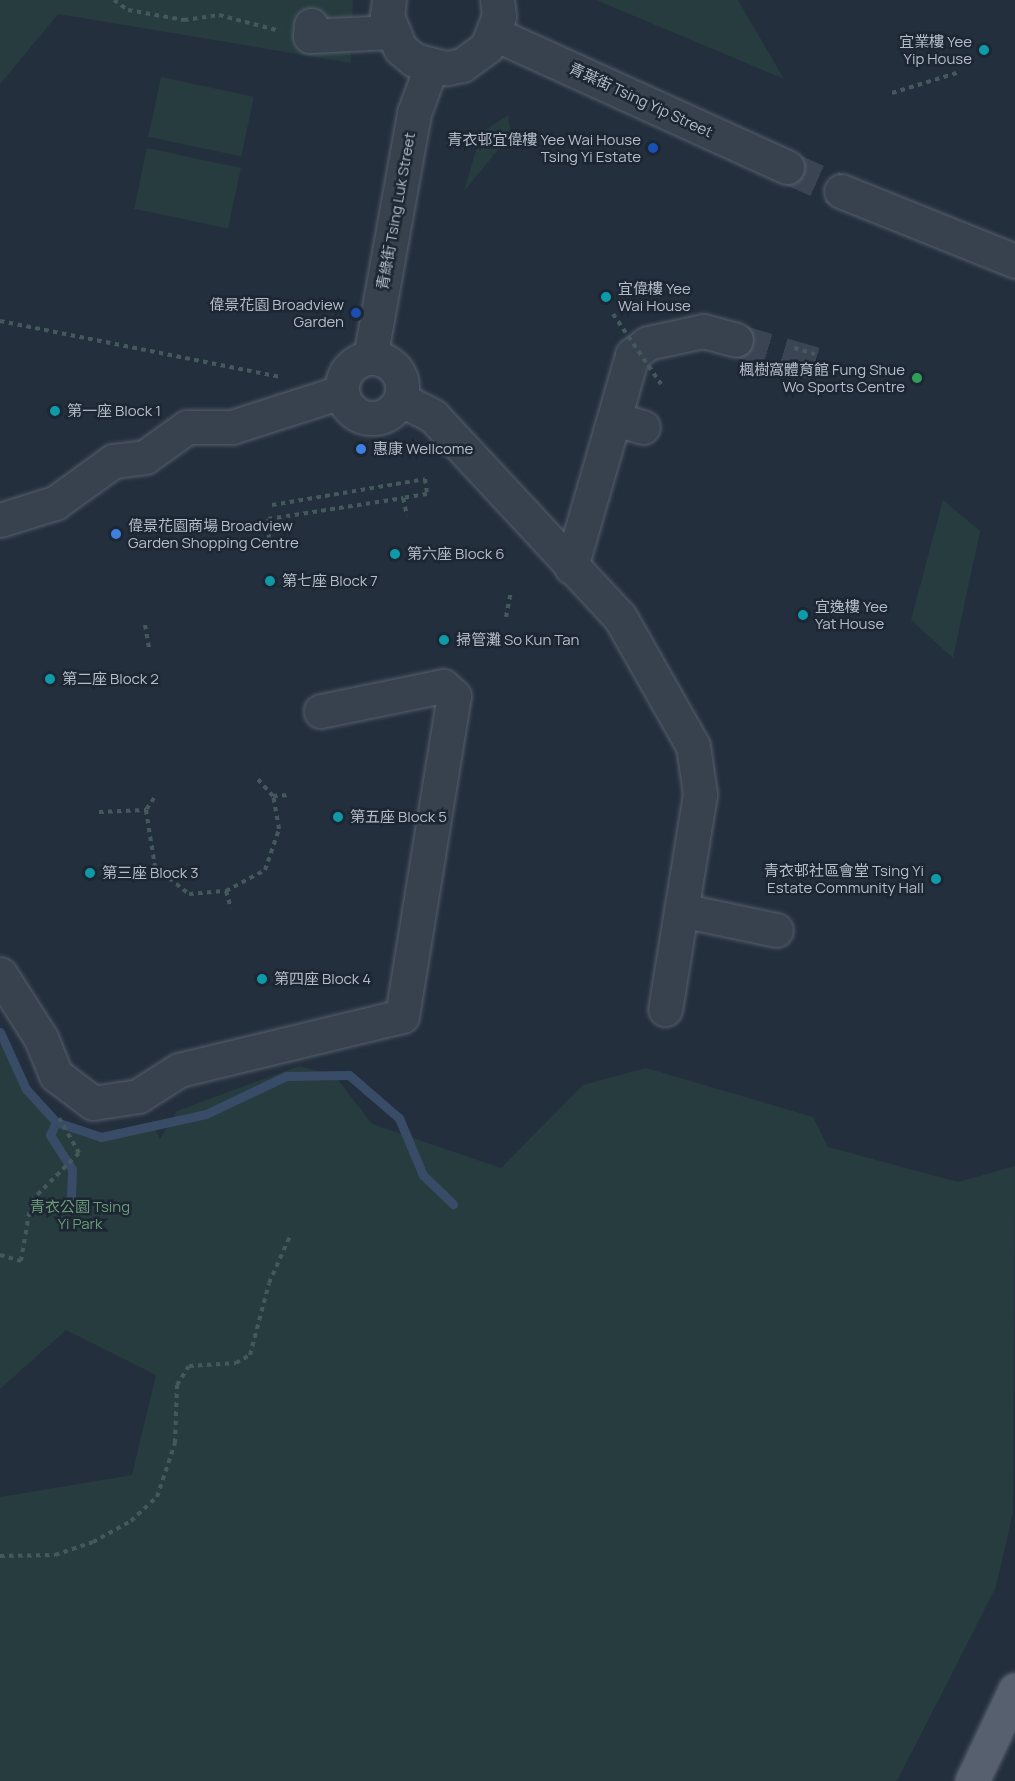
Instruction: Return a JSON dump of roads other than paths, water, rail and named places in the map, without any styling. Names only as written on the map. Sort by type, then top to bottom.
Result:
[{"type":"main road","points":[[972,1781],[1015,1690]]},
{"type":"street","points":[[389,0],[391,32],[400,48],[431,67],[462,65],[487,47],[495,34],[497,0]]},
{"type":"street","points":[[311,31],[391,32]]},
{"type":"street","name":"青葉街 Tsing Yip Street","points":[[495,34],[787,167]]},
{"type":"street","name":"青綠街 Tsing Luk Street","points":[[370,358],[414,113],[431,67]]},
{"type":"street","points":[[841,191],[1015,261]]},
{"type":"street","points":[[571,567],[629,423],[632,355],[648,343],[704,331],[736,340]]},
{"type":"street","points":[[370,358],[397,370],[400,399],[388,414],[368,418],[350,410],[341,392],[352,365],[370,358]]},
{"type":"street","points":[[0,520],[55,503],[113,461],[145,458],[187,427],[232,427],[341,392]]},
{"type":"street","points":[[400,399],[433,416],[571,567],[620,617],[693,746],[700,794],[665,1009]]},
{"type":"street","points":[[0,975],[40,1038],[56,1075],[93,1103],[138,1096],[179,1070],[402,1016],[454,696],[443,686],[321,711]]},
{"type":"street","points":[[681,910],[776,930]]},
{"type":"waterway","points":[[0,1032],[26,1089],[56,1122],[50,1135],[72,1169],[71,1201]]},
{"type":"waterway","points":[[56,1122],[101,1137],[206,1114],[286,1076],[349,1075],[399,1118],[423,1175],[453,1204]]},
{"type":"tunnel","points":[[787,167],[841,191]]},
{"type":"tunnel","points":[[736,340],[821,365]]},
{"type":"place","name":"宜業樓 Yee Yip House","points":[[984,50]]},
{"type":"place","name":"青衣邨宜偉樓 Yee Wai House Tsing Yi Estate","points":[[653,148]]},
{"type":"place","name":"宜偉樓 Yee Wai House","points":[[606,297]]},
{"type":"place","name":"偉景花園 Broadview Garden","points":[[356,313]]},
{"type":"place","name":"楓樹窩體育館 Fung Shue Wo Sports Centre","points":[[917,378]]},
{"type":"place","name":"第一座 Block 1","points":[[55,411]]},
{"type":"place","name":"惠康 Wellcome","points":[[361,449]]},
{"type":"place","name":"偉景花園商場 Broadview Garden Shopping Centre","points":[[116,534]]},
{"type":"place","name":"第六座 Block 6","points":[[395,554]]},
{"type":"place","name":"第七座 Block 7","points":[[270,581]]},
{"type":"place","name":"宜逸樓 Yee Yat House","points":[[803,615]]},
{"type":"place","name":"掃管灘 So Kun Tan","points":[[444,640]]},
{"type":"place","name":"第二座 Block 2","points":[[50,679]]},
{"type":"place","name":"第五座 Block 5","points":[[338,817]]},
{"type":"place","name":"第三座 Block 3","points":[[90,873]]},
{"type":"place","name":"青衣邨社區會堂 Tsing Yi Estate Community Hall","points":[[936,879]]},
{"type":"place","name":"第四座 Block 4","points":[[262,979]]},
{"type":"park label","name":"青衣公園 Tsing Yi Park","points":[[80,1214]]}]
